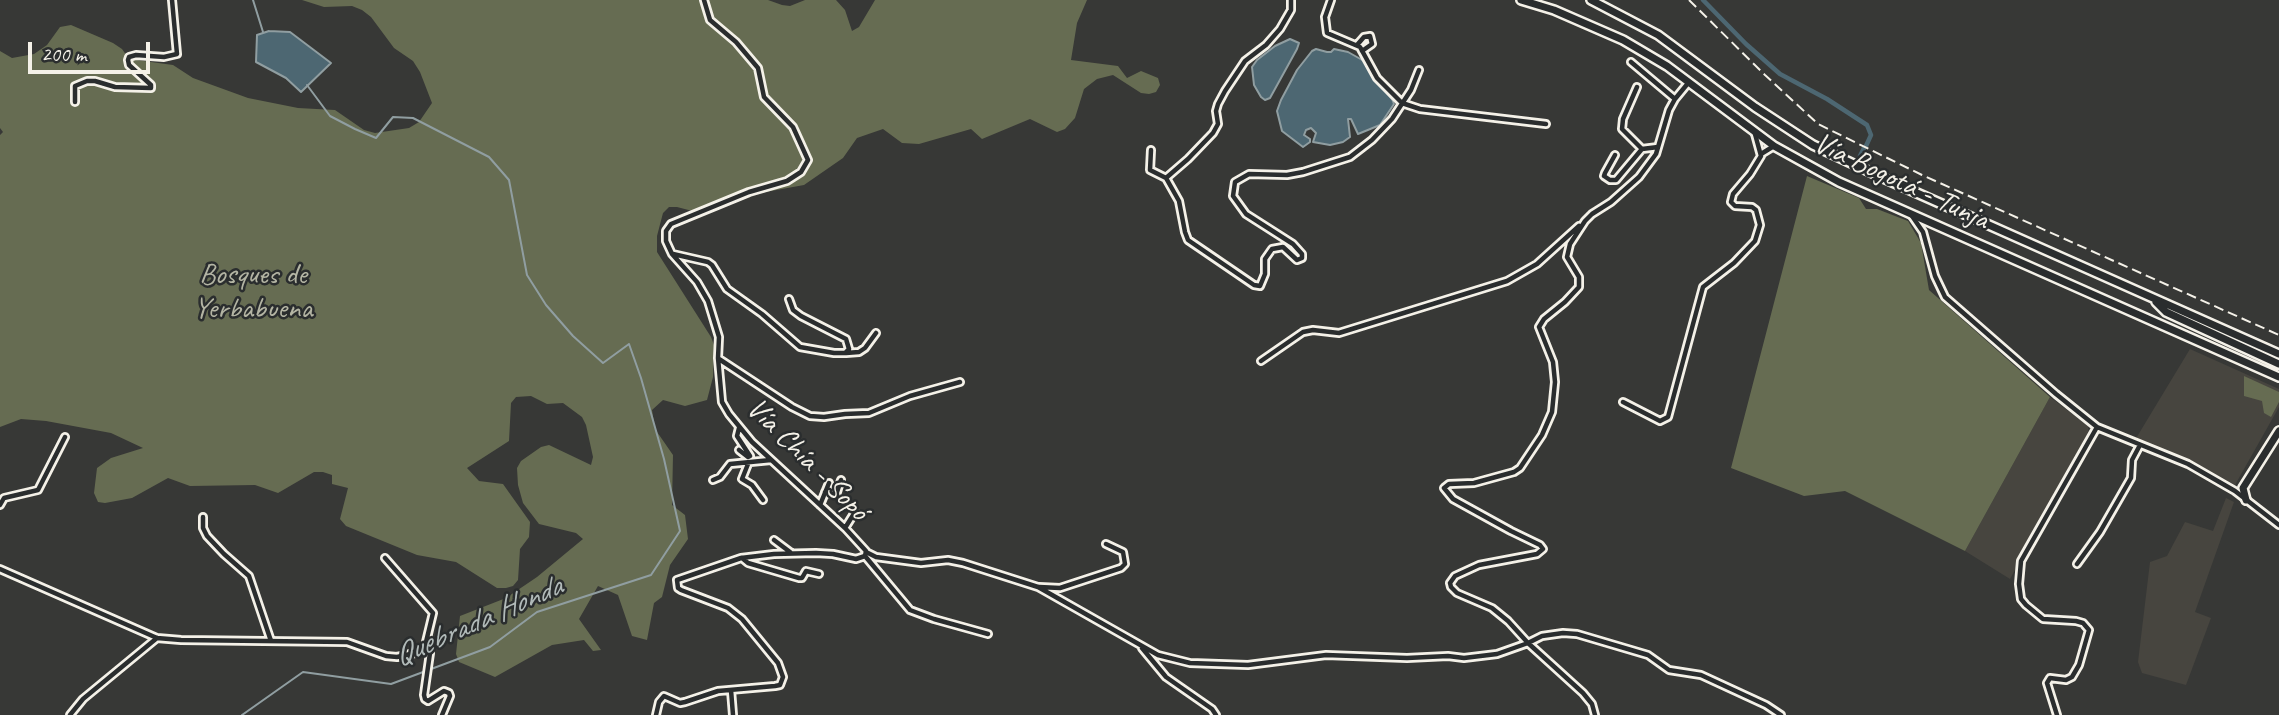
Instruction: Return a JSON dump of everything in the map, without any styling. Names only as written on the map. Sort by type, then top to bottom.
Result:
[{"type":"highway","name":"Vía Bogotá - Tunja","points":[[1521,0],[1596,27],[1659,61],[1774,146],[1829,177],[2279,377]]},
{"type":"highway","name":"Vía Bogotá - Tunja","points":[[1591,0],[1669,42],[1755,107],[1813,145],[2279,354]]},
{"type":"highway","points":[[2151,297],[2166,312],[2279,364]]},
{"type":"highway","points":[[2247,480],[2249,470],[2279,423]]},
{"type":"highway","points":[[2246,500],[2243,488],[2279,431]]},
{"type":"highway","points":[[2235,491],[2243,488]]},
{"type":"street","points":[[75,102],[75,86],[87,81],[115,87],[151,88],[129,65],[128,60],[136,55],[164,57],[177,54],[172,0]]},
{"type":"street","points":[[704,0],[710,20],[737,42],[758,68],[764,97],[793,127],[808,160],[801,172],[787,181],[749,192],[671,224],[666,231],[666,241],[672,254],[708,262],[727,289],[762,314],[794,343],[808,349],[859,352],[876,333]]},
{"type":"street","points":[[1166,178],[1188,159],[1217,127],[1216,111],[1225,91],[1245,61],[1280,30],[1291,10],[1291,0]]},
{"type":"street","points":[[1331,0],[1325,17],[1327,33],[1357,44],[1377,78],[1402,103],[1420,108],[1546,124]]},
{"type":"street","points":[[1357,44],[1364,37],[1370,36],[1372,44],[1362,51]]},
{"type":"street","points":[[1632,62],[1675,99]]},
{"type":"street","points":[[1151,149],[1150,170],[1166,178],[1179,201],[1188,240],[1254,285],[1260,286],[1265,274],[1265,259],[1272,249],[1283,247],[1297,260],[1302,258],[1302,254],[1293,244],[1246,214],[1233,196],[1235,182],[1249,174],[1295,173],[1320,168],[1349,157],[1383,129],[1411,90],[1419,70]]},
{"type":"street","points":[[1261,361],[1303,332],[1313,330],[1339,333],[1507,281],[1537,264],[1584,221],[1628,189],[1639,177],[1658,147],[1669,110],[1689,82]]},
{"type":"street","points":[[1637,87],[1622,125],[1624,133],[1642,149]]},
{"type":"street","points":[[1755,133],[1761,154]]},
{"type":"street","points":[[1623,402],[1660,421],[1668,416],[1703,287],[1742,255],[1755,242],[1759,233],[1760,226],[1754,208],[1735,206],[1731,202],[1733,194],[1751,174],[1761,154],[1774,146]]},
{"type":"street","points":[[1615,155],[1604,176],[1610,180],[1616,180],[1642,149],[1658,147]]},
{"type":"street","points":[[1910,214],[1923,232],[1935,276],[1945,296],[2097,427],[2188,464],[2235,491],[2279,525]]},
{"type":"street","points":[[1584,221],[1570,244],[1567,257],[1579,277],[1579,287],[1544,319],[1539,327],[1553,362],[1555,382],[1552,412],[1542,435],[1520,468],[1514,472],[1474,483],[1449,484],[1444,488],[1453,499],[1542,547],[1541,553],[1479,565],[1455,576],[1450,583],[1451,587],[1457,593],[1492,608],[1508,621],[1583,693],[1592,704],[1595,715]]},
{"type":"street","name":"Vía Chía - Sopó","points":[[656,715],[663,696],[680,703],[718,691],[775,686],[783,681],[783,673],[778,663],[742,619],[728,608],[681,590],[677,580],[741,558],[792,553],[832,554],[856,559],[865,553],[845,528],[739,428],[722,402],[718,326],[708,300],[697,282],[672,254]]},
{"type":"street","points":[[789,299],[793,310],[801,316],[846,339],[849,349],[845,353]]},
{"type":"street","points":[[718,358],[803,414],[817,417],[869,413],[910,396],[960,382]]},
{"type":"street","points":[[2057,715],[2047,683],[2050,678],[2066,680],[2072,677],[2079,665],[2089,630],[2083,623],[2046,620],[2036,615],[2021,599],[2020,567],[2022,555],[2097,427]]},
{"type":"street","points":[[739,428],[737,436],[750,456],[739,450]]},
{"type":"street","points":[[0,505],[2,500],[8,497],[38,490],[65,437]]},
{"type":"street","points":[[2077,564],[2100,532],[2131,478],[2132,460],[2140,445]]},
{"type":"street","points":[[713,480],[720,477],[730,464],[772,460]]},
{"type":"street","points":[[748,463],[741,479],[752,485],[763,500]]},
{"type":"street","points":[[825,492],[836,495],[841,480]]},
{"type":"street","points":[[820,505],[829,483]]},
{"type":"street","points":[[845,528],[855,512]]},
{"type":"street","points":[[202,517],[207,536],[249,576],[271,642]]},
{"type":"street","points":[[774,540],[792,553]]},
{"type":"street","points":[[1038,587],[1060,588],[1121,568],[1125,564],[1122,552],[1106,544]]},
{"type":"street","points":[[865,553],[921,563],[948,560],[1038,587],[1139,645],[1172,659],[1218,665],[1248,665],[1326,654],[1464,658],[1497,654],[1542,636],[1577,634],[1648,655],[1673,672],[1701,676],[1766,705],[1781,715]]},
{"type":"street","points":[[865,553],[910,610],[988,634]]},
{"type":"street","points":[[385,558],[431,609],[433,617],[426,642],[430,653],[424,695],[428,701],[444,691],[449,693],[442,715]]},
{"type":"street","points":[[741,558],[799,578],[802,578],[806,571],[820,574]]},
{"type":"street","points":[[0,569],[158,638],[347,642],[386,656],[397,657],[428,650]]},
{"type":"street","points":[[70,715],[83,699],[158,638]]},
{"type":"street","points":[[1139,645],[1166,677],[1212,709],[1216,715]]},
{"type":"street","points":[[731,690],[733,715]]},
{"type":"shaded area","points":[[2190,349],[2279,389],[2279,407],[2235,485],[2188,459],[2135,440]]},
{"type":"shaded area","points":[[2050,397],[2088,426],[2089,434],[2010,579],[1965,551]]},
{"type":"shaded area","points":[[2226,498],[2234,502],[2195,612],[2211,618],[2186,685],[2142,673],[2138,662],[2150,562],[2167,556],[2185,522],[2213,531]]},
{"type":"green space","name":"Bosques de Yerbabuena","points":[[302,0],[768,0],[790,6],[805,0],[836,0],[845,10],[852,31],[859,27],[875,0],[1087,0],[1077,23],[1071,60],[1118,66],[1127,78],[1141,71],[1158,78],[1160,85],[1156,92],[1149,94],[1141,93],[1113,75],[1097,79],[1084,89],[1075,118],[1065,129],[1057,132],[1030,119],[982,139],[971,129],[919,144],[902,143],[883,129],[857,138],[843,158],[804,185],[727,199],[700,213],[669,207],[663,213],[657,236],[657,252],[714,345],[713,377],[707,400],[685,406],[663,400],[652,410],[655,429],[673,455],[672,505],[685,515],[688,539],[670,565],[662,597],[654,603],[647,640],[632,636],[618,595],[598,586],[579,619],[601,650],[593,651],[584,640],[552,645],[495,677],[459,662],[456,654],[460,616],[506,598],[537,577],[583,539],[576,533],[539,524],[523,503],[518,485],[517,468],[521,461],[541,447],[549,445],[591,465],[593,457],[586,425],[582,417],[563,403],[547,404],[531,396],[516,397],[511,403],[509,441],[467,468],[479,481],[503,484],[530,522],[529,537],[520,549],[518,580],[513,586],[506,588],[497,588],[456,562],[417,555],[346,526],[340,519],[348,488],[332,484],[332,475],[323,472],[314,472],[278,493],[255,485],[190,486],[168,478],[132,498],[105,503],[98,502],[94,493],[97,468],[111,458],[143,448],[111,433],[46,421],[21,419],[0,427],[0,135],[3,132],[0,128],[0,51],[12,58],[34,54],[47,45],[60,27],[71,25],[113,43],[122,49],[129,59],[173,65],[193,78],[248,98],[298,108],[335,110],[364,130],[375,133],[409,128],[419,122],[432,103],[420,72],[413,61],[394,48],[371,17],[352,6],[324,7]]},
{"type":"green space","points":[[1807,176],[1859,198],[1866,209],[1877,209],[1908,221],[1921,243],[1929,290],[2050,397],[1965,551],[1845,491],[1804,496],[1731,468]]},
{"type":"green space","points":[[2244,376],[2279,392],[2279,402],[2271,417],[2264,413],[2262,401],[2244,396]]},
{"type":"water","points":[[269,31],[290,32],[331,63],[301,92],[286,78],[256,62],[257,35]]},
{"type":"water","points":[[1290,39],[1299,43],[1297,49],[1270,98],[1265,100],[1254,85],[1252,67],[1275,46]]},
{"type":"water","points":[[1316,49],[1348,52],[1364,61],[1394,104],[1380,125],[1358,134],[1351,119],[1348,119],[1350,137],[1330,145],[1313,142],[1316,133],[1311,128],[1306,130],[1304,135],[1310,142],[1303,147],[1282,131],[1277,111],[1281,100],[1297,70]]},
{"type":"waterway","name":"Quebrada Honda","points":[[253,0],[263,32]]},
{"type":"waterway","points":[[1703,0],[1780,74],[1827,99],[1867,125],[1871,135],[1866,146]]},
{"type":"waterway","name":"Quebrada Honda","points":[[242,715],[303,672],[391,684],[490,647],[537,612],[651,575],[680,531],[664,459],[629,344],[603,363],[573,336],[546,305],[527,275],[509,180],[489,157],[413,118],[393,117],[376,138],[355,129],[330,116],[307,85]]},
{"type":"waterway","points":[[1860,156],[1864,148]]},
{"type":"railway","points":[[1689,0],[1818,124],[1922,175],[2279,335]]}]
